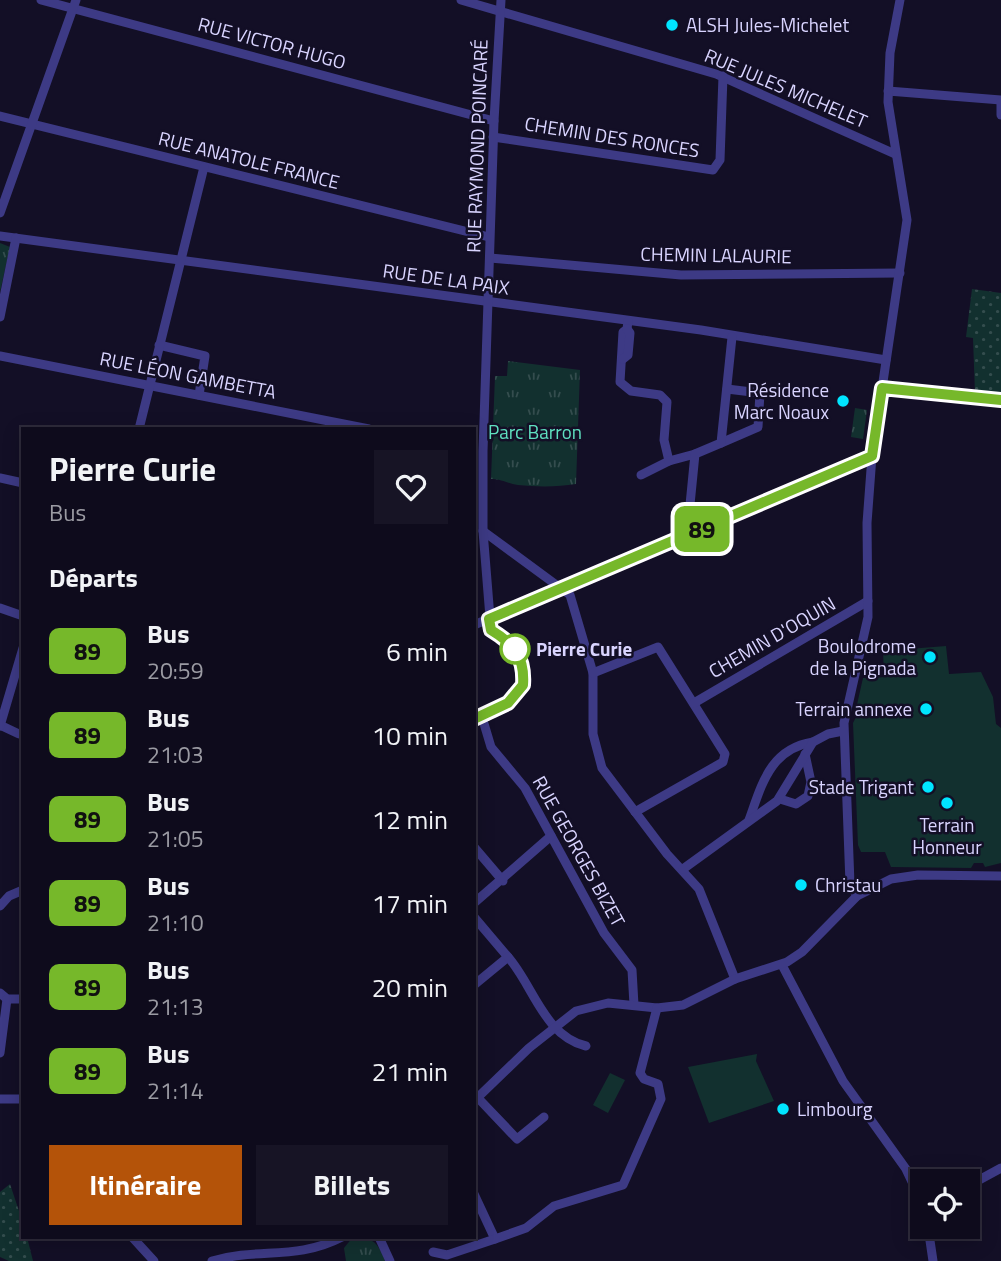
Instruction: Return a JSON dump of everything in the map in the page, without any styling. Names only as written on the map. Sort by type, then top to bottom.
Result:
[{"type":"street","name":"RUE VICTOR HUGO","points":[[41,0],[74,4],[494,121]]},
{"type":"street","name":"RUE RAYMOND POINCARÉ","points":[[489,619],[479,451],[501,0]]},
{"type":"street","points":[[857,896],[850,884],[843,731],[868,622],[867,523],[872,456],[907,215],[895,154],[888,90],[890,52],[900,1],[888,0]]},
{"type":"street","name":"RUE JULES MICHELET","points":[[466,1],[723,76],[895,154]]},
{"type":"street","points":[[0,213],[74,4]]},
{"type":"street","name":"CHEMIN DES RONCES","points":[[493,136],[713,170],[720,160],[723,76]]},
{"type":"street","points":[[888,90],[1001,101],[1001,115]]},
{"type":"street","name":"RUE ANATOLE FRANCE","points":[[0,116],[489,237]]},
{"type":"street","points":[[140,427],[204,167]]},
{"type":"street","name":"RUE DE LA PAIX","points":[[0,236],[886,360]]},
{"type":"street","points":[[0,317],[16,238]]},
{"type":"street","name":"CHEMIN LALAURIE","points":[[490,258],[681,275],[900,273]]},
{"type":"street","points":[[628,325],[628,355],[623,359],[620,382],[623,388],[660,395],[667,402],[664,440],[669,461]]},
{"type":"street","points":[[721,443],[732,337]]},
{"type":"street","points":[[159,345],[205,356],[199,395]]},
{"type":"street","name":"RUE LÉON GAMBETTA","points":[[0,356],[359,427]]},
{"type":"street","points":[[882,388],[1001,400]]},
{"type":"street","points":[[641,475],[669,461],[695,454],[758,427],[761,393],[727,389]]},
{"type":"street","points":[[687,536],[695,454]]},
{"type":"street","points":[[476,624],[565,589],[872,456]]},
{"type":"street","points":[[0,478],[21,483]]},
{"type":"street","points":[[483,531],[570,595],[593,673],[593,734],[597,752],[613,785],[703,895],[734,979]]},
{"type":"street","points":[[476,601],[487,604]]},
{"type":"street","name":"CHEMIN D'OQUIN","points":[[694,703],[869,601]]},
{"type":"street","points":[[0,608],[21,615]]},
{"type":"street","points":[[478,718],[516,695],[523,685],[523,662],[517,651],[491,630],[489,619]]},
{"type":"street","points":[[593,673],[658,647],[724,754],[723,762],[635,812]]},
{"type":"street","points":[[19,734],[0,725],[21,655]]},
{"type":"street","name":"RUE GEORGES BIZET","points":[[478,718],[491,747],[526,789],[604,933],[632,970],[636,988],[634,1005]]},
{"type":"street","points":[[749,821],[772,763],[793,749],[828,734],[843,731]]},
{"type":"street","points":[[683,869],[780,799],[813,742]]},
{"type":"street","points":[[780,799],[796,804],[808,796],[811,786],[805,754]]},
{"type":"street","points":[[476,901],[503,881],[551,836]]},
{"type":"street","points":[[476,849],[503,881]]},
{"type":"street","points":[[544,1117],[517,1139],[476,1100],[572,1013],[608,1003],[657,1008],[687,1003],[734,979],[782,965],[802,952],[857,896],[878,884],[904,876],[1001,876]]},
{"type":"street","points":[[0,906],[21,891]]},
{"type":"street","points":[[476,920],[525,975],[533,1000],[555,1026],[574,1044],[586,1046]]},
{"type":"street","points":[[476,983],[508,957]]},
{"type":"street","points":[[782,965],[843,1081],[910,1178]]},
{"type":"street","points":[[0,1053],[4,996]]},
{"type":"street","points":[[433,1252],[447,1255],[526,1228],[554,1206],[584,1195],[615,1189],[628,1180],[661,1099],[658,1084],[644,1079],[640,1073],[657,1008]]},
{"type":"street","points":[[0,1099],[21,1099]]},
{"type":"street","points":[[980,1179],[1001,1168]]},
{"type":"street","points":[[476,1198],[495,1239]]},
{"type":"street","points":[[134,1239],[154,1261]]},
{"type":"street","points":[[212,1261],[229,1257],[304,1259],[339,1239]]},
{"type":"street","points":[[380,1239],[390,1261]]},
{"type":"street","points":[[930,1239],[933,1261]]},
{"type":"green space","points":[[0,243],[10,247],[0,292]]},
{"type":"green space","points":[[972,289],[1001,293],[1001,396],[975,393],[973,338],[966,337]]},
{"type":"green space","name":"Parc Barron","points":[[508,361],[580,370],[576,484],[533,486],[491,479],[495,376],[507,376]]},
{"type":"green space","points":[[855,408],[867,410],[863,439],[851,437]]},
{"type":"green space","name":"Stade Trigant","points":[[946,646],[949,674],[981,672],[993,697],[996,724],[1001,728],[1001,863],[985,867],[983,863],[974,863],[971,868],[891,867],[885,852],[861,852],[858,845],[853,723],[859,711],[856,709],[863,678],[884,677],[883,651]]},
{"type":"green space","points":[[757,1054],[756,1061],[774,1101],[709,1123],[688,1067]]},
{"type":"green space","points":[[610,1073],[625,1080],[608,1113],[593,1105]]},
{"type":"green space","points":[[10,1184],[21,1217],[21,1239],[28,1239],[33,1261],[9,1261],[0,1257],[0,1192]]},
{"type":"green space","points":[[351,1239],[367,1239],[374,1242],[385,1261],[346,1261],[344,1248]]},
{"type":"bus line","name":"89","points":[[476,719],[508,703],[523,685],[523,662],[508,640],[491,630],[489,619],[565,589],[872,456],[882,388],[1001,400]]},
{"type":"place","name":"ALSH Jules-Michelet","points":[[672,25]]},
{"type":"place","name":"Résidence Marc Noaux","points":[[843,401]]},
{"type":"place","name":"Pierre Curie","points":[[515,649]]},
{"type":"place","name":"Boulodrome de la Pignada","points":[[930,657]]},
{"type":"place","name":"Terrain annexe","points":[[926,709]]},
{"type":"place","name":"Stade Trigant","points":[[928,787]]},
{"type":"place","name":"Terrain Honneur","points":[[947,803]]},
{"type":"place","name":"Christau","points":[[801,885]]},
{"type":"place","name":"Limbourg","points":[[783,1109]]}]
